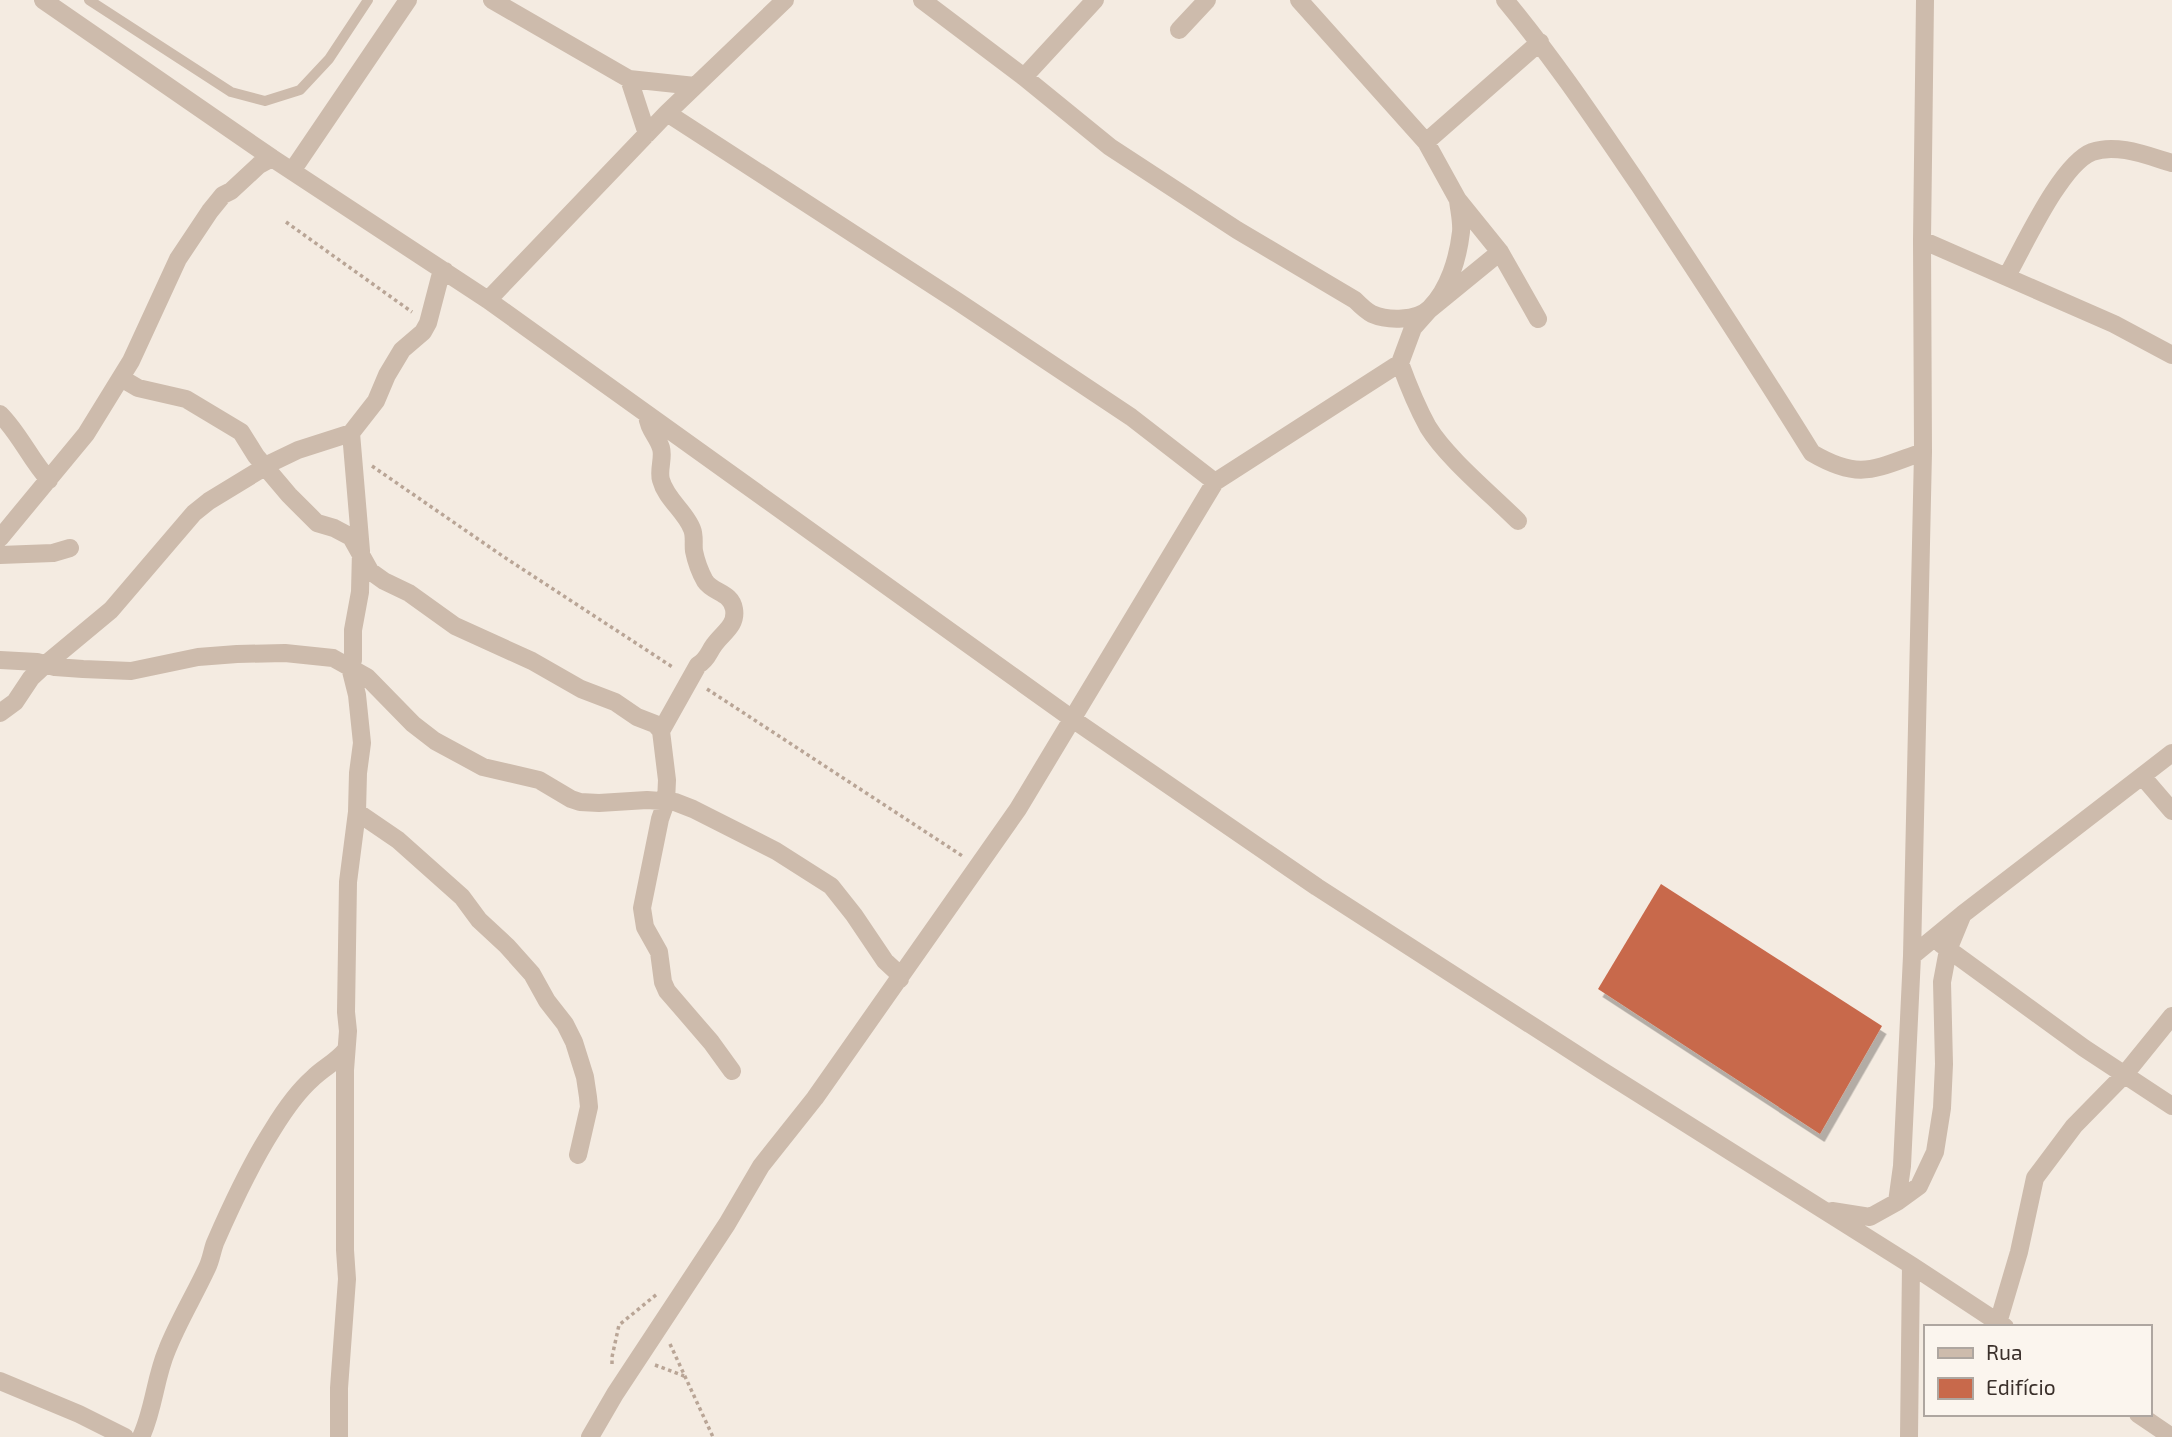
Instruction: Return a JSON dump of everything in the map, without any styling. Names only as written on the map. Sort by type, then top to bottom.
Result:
[{"type":"street","points":[[43,0],[272,158],[488,300],[1071,718],[1317,887],[2001,1325],[2035,1178],[2074,1126],[2125,1074],[2172,1016]]},
{"type":"street","points":[[292,170],[408,0]]},
{"type":"street","points":[[492,0],[629,79],[695,86]]},
{"type":"street","points":[[488,300],[667,113],[785,0]]},
{"type":"street","points":[[922,0],[1024,77],[1110,147],[1237,230],[1355,300],[1371,313],[1391,319],[1410,317],[1429,310],[1500,252]]},
{"type":"street","points":[[1024,77],[1095,0]]},
{"type":"street","points":[[1179,30],[1207,0]]},
{"type":"street","points":[[1300,0],[1426,142],[1458,200],[1500,252],[1538,318]]},
{"type":"street","points":[[1505,0],[1540,42],[1699,274],[1812,453],[1834,466],[1856,471],[1879,468],[1923,452]]},
{"type":"street","points":[[1897,1202],[1904,1138],[1912,957],[1923,452],[1922,240],[1926,0]]},
{"type":"street","points":[[1426,142],[1540,42]]},
{"type":"street","points":[[629,79],[647,134]]},
{"type":"street","points":[[667,113],[1131,417],[1216,482]]},
{"type":"street","points":[[2007,276],[2060,181],[2075,163],[2092,152],[2111,149],[2172,163]]},
{"type":"street","points":[[0,538],[86,434],[131,361],[178,259],[210,211],[223,195],[259,165],[272,158]]},
{"type":"street","points":[[590,1437],[615,1394],[727,1224],[761,1166],[815,1098],[1018,809],[1216,482],[1400,363],[1413,328],[1446,284],[1458,258],[1462,229],[1458,200]]},
{"type":"street","points":[[1922,240],[2113,324],[2172,355]]},
{"type":"street","points":[[0,713],[15,702],[31,678],[46,664],[111,610],[194,513],[209,501],[264,466],[289,454],[351,433],[376,401],[402,350],[423,332],[444,271]]},
{"type":"street","points":[[1400,363],[1411,394],[1440,443],[1518,521]]},
{"type":"street","points":[[121,378],[138,388],[186,399],[241,432],[276,482],[317,523],[351,537],[377,577],[409,593],[455,626],[532,661],[580,689],[615,702],[637,717],[655,724],[661,731],[667,780],[666,802],[642,908],[645,928],[659,952],[663,982],[667,991],[732,1071]]},
{"type":"street","points":[[0,414],[16,432],[24,449],[49,480]]},
{"type":"street","points":[[647,414],[651,431],[661,448],[661,479],[669,496],[693,530],[694,550],[703,578],[708,586],[726,595],[735,612],[728,630],[715,644],[706,660],[698,664],[661,731]]},
{"type":"street","points":[[339,1437],[339,1388],[347,1279],[345,1051],[348,1031],[348,882],[357,812],[362,734],[350,667],[360,592],[361,551],[351,433]]},
{"type":"street","points":[[0,555],[53,553],[70,548]]},
{"type":"street","points":[[0,660],[131,671],[198,657],[285,653],[333,658],[367,677],[413,724],[435,741],[483,767],[539,780],[580,802],[675,802],[768,847],[831,886],[885,961],[899,974],[900,979]]},
{"type":"street","points":[[1912,957],[1932,938],[2172,753]]},
{"type":"street","points":[[2142,776],[2172,811]]},
{"type":"street","points":[[357,812],[398,840],[462,897],[479,920],[532,974],[547,1001],[565,1024],[585,1077],[589,1107],[578,1155]]},
{"type":"street","points":[[1822,1209],[1870,1217],[1919,1186],[1935,1152],[1944,1075],[1942,982],[1948,950],[1963,914]]},
{"type":"street","points":[[1932,938],[2084,1048],[2172,1106]]},
{"type":"street","points":[[141,1437],[152,1407],[166,1351],[208,1267],[213,1248],[240,1186],[274,1127],[297,1095],[345,1051]]},
{"type":"street","points":[[1909,1437],[1911,1265]]},
{"type":"street","points":[[0,1381],[87,1417],[125,1437]]},
{"type":"street","points":[[2141,1416],[2172,1437]]},
{"type":"lane","points":[[89,0],[231,92],[265,102],[300,90],[329,59],[368,0]]},
{"type":"path","points":[[286,222],[428,323]]},
{"type":"path","points":[[353,453],[504,557],[678,670]]},
{"type":"path","points":[[701,685],[978,867]]},
{"type":"path","points":[[661,1325],[713,1437]]},
{"type":"path","points":[[638,1359],[686,1377]]},
{"type":"building","points":[[1661,884],[1882,1026],[1820,1134],[1598,989]]}]
